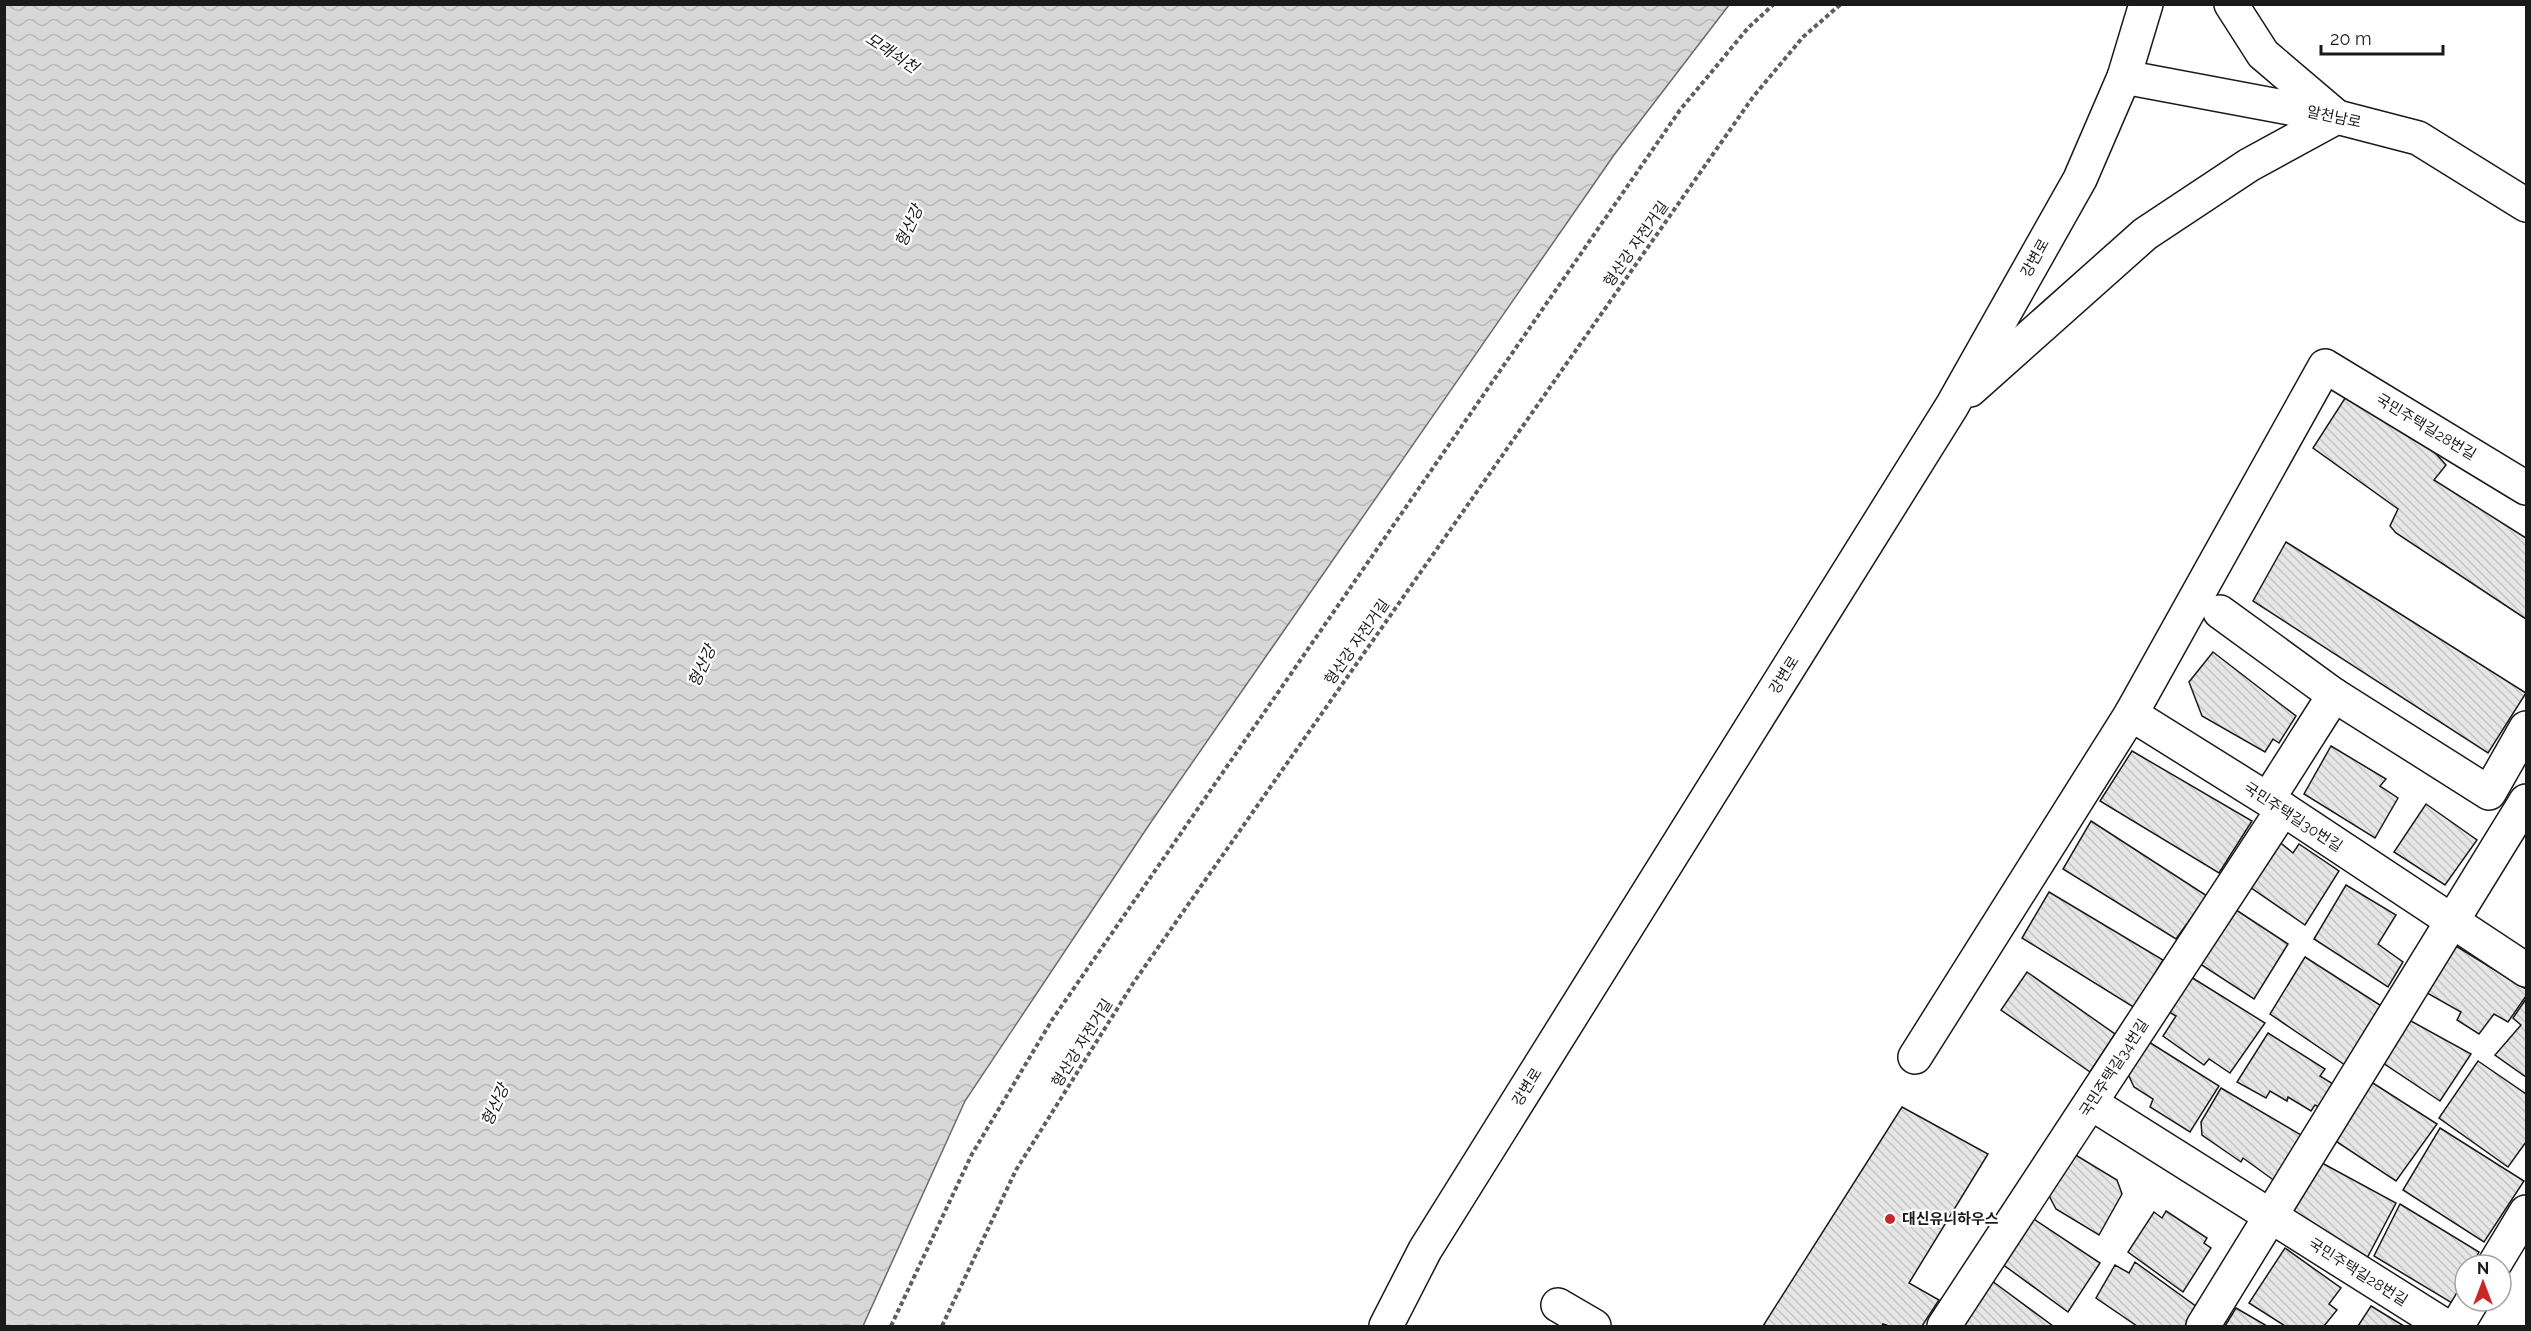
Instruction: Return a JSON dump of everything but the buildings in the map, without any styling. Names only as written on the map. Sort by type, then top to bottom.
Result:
[{"type":"street","name":"강변로","points":[[1386,1326],[1425,1250],[1952,406],[2080,179],[2124,77],[2146,4]]},
{"type":"street","points":[[1952,406],[2145,234],[2249,165],[2337,117],[2263,54],[2231,4]]},
{"type":"street","name":"알천남로","points":[[2124,77],[2337,117],[2418,138],[2526,205]]},
{"type":"street","name":"국민주택길28번길","points":[[2131,714],[2325,366],[2526,488]]},
{"type":"street","points":[[2220,612],[2334,695],[2489,793],[2526,728]]},
{"type":"street","name":"국민주택길34번길","points":[[1944,1326],[2091,1103],[2276,804],[2334,695]]},
{"type":"street","points":[[1915,1057],[2131,714]]},
{"type":"street","name":"국민주택길30번길","points":[[2131,714],[2276,804],[2453,922]]},
{"type":"street","points":[[2203,1326],[2526,801]]},
{"type":"street","points":[[2453,922],[2526,970]]},
{"type":"street","points":[[2091,1103],[2271,1217]]},
{"type":"street","points":[[2501,1253],[2526,1212]]},
{"type":"street","name":"국민주택길28번길","points":[[2271,1217],[2445,1326]]},
{"type":"street","points":[[1558,1305],[1594,1326]]},
{"type":"street","points":[[2457,1326],[2465,1313]]},
{"type":"path","points":[[891,1326],[972,1154],[1052,1020],[1680,110],[1748,28],[1774,4]]},
{"type":"path","name":"형산강 자전거길","points":[[942,1326],[1016,1170],[1134,982],[1753,97],[1803,37],[1841,4]]},
{"type":"water","points":[[5,4],[1729,5],[1614,155],[1151,822],[965,1101],[863,1326],[5,1326]]},
{"type":"place","name":"대신유니하우스","points":[[1890,1219]]},
{"type":"water label","name":"모래쇠천","points":[[892,53]]},
{"type":"water label","name":"형산강","points":[[909,226]]},
{"type":"water label","name":"형산강","points":[[702,666]]},
{"type":"water label","name":"형산강","points":[[495,1105]]}]
